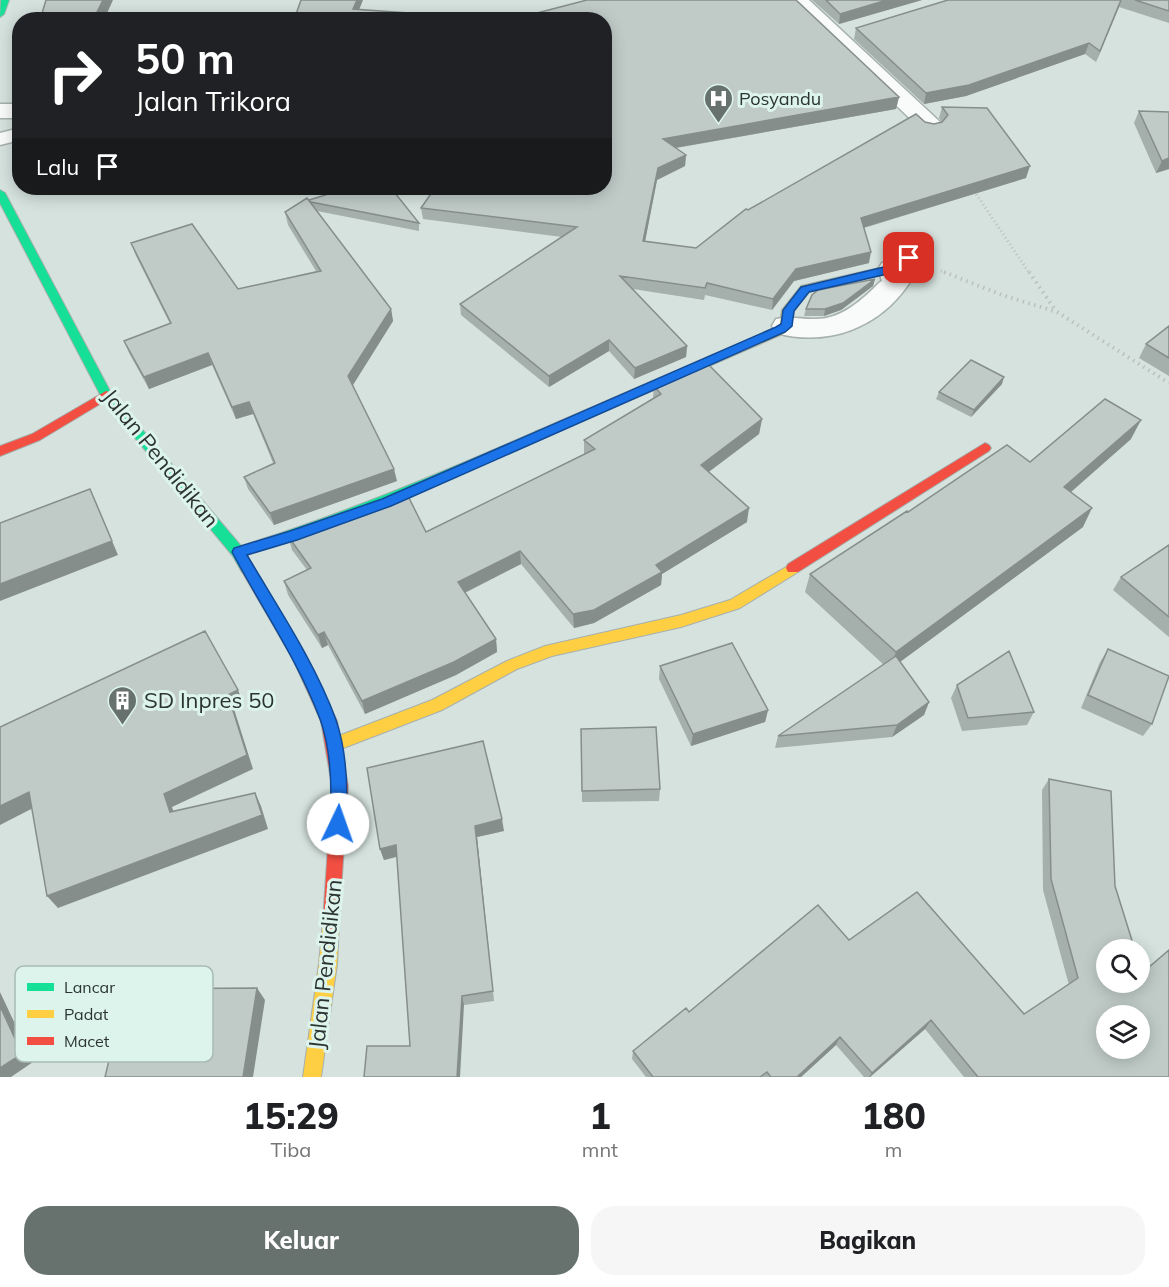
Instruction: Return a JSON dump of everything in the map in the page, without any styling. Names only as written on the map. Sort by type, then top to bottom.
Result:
[{"type":"street","points":[[0,14],[5,0]]},
{"type":"street","points":[[797,0],[846,32],[931,126]]},
{"type":"street","name":"Jalan Pendidikan","points":[[0,193],[106,394],[238,552],[299,656],[329,721],[340,786],[328,964],[312,1077]]},
{"type":"street","points":[[786,326],[789,310],[805,289],[901,264]]},
{"type":"street","points":[[238,552],[292,536],[386,502],[786,326],[810,329],[835,327],[873,305],[889,290],[896,282],[901,264]]},
{"type":"street","points":[[0,451],[36,436],[106,394]]},
{"type":"street","points":[[333,745],[438,705],[512,664],[550,650],[681,621],[735,604],[985,448]]},
{"type":"path","points":[[969,184],[1057,312]]},
{"type":"path","points":[[901,264],[1057,312],[1169,383]]},
{"type":"building","points":[[46,0],[103,0],[97,12],[42,12]]},
{"type":"building","points":[[301,0],[357,0],[353,9],[394,12],[297,12]]},
{"type":"building","points":[[587,0],[796,0],[899,97],[663,139],[686,155],[658,168],[643,241],[696,248],[746,209],[748,210],[916,114],[925,122],[934,124],[942,122],[948,115],[942,107],[987,108],[1030,166],[861,218],[871,252],[796,269],[773,299],[707,283],[705,288],[620,276],[687,346],[635,368],[609,340],[549,376],[460,304],[577,227],[421,208],[430,195],[612,195],[612,12],[541,12]]},
{"type":"building","points":[[826,0],[887,0],[840,14]]},
{"type":"building","points":[[948,0],[1121,0],[1100,51],[1089,43],[969,85],[926,93],[856,28]]},
{"type":"building","points":[[1135,0],[1169,0],[1169,11]]},
{"type":"building","points":[[1139,111],[1169,112],[1169,158],[1162,161]]},
{"type":"building","points":[[325,195],[397,195],[419,223],[311,202],[309,200]]},
{"type":"building","points":[[307,198],[391,309],[348,376],[394,469],[270,513],[244,477],[275,463],[249,402],[232,407],[208,353],[144,377],[124,341],[171,323],[131,243],[192,224],[238,289],[321,271],[285,212]]},
{"type":"building","points":[[875,279],[843,303],[825,309],[806,309],[812,295],[818,290]]},
{"type":"building","points":[[1169,326],[1169,358],[1146,344]]},
{"type":"building","points":[[971,360],[1004,377],[974,410],[939,392]]},
{"type":"building","points":[[707,363],[762,419],[701,465],[749,508],[656,565],[662,572],[594,610],[573,614],[520,551],[458,582],[496,639],[454,662],[362,701],[324,632],[318,635],[284,581],[311,568],[288,536],[407,494],[426,532],[595,449],[584,440],[661,394],[654,386]]},
{"type":"building","points":[[1105,399],[1141,420],[1064,487],[1092,508],[896,652],[810,574],[908,512],[1007,445],[1030,462]]},
{"type":"building","points":[[90,489],[112,541],[0,584],[0,523]]},
{"type":"building","points":[[1169,545],[1169,617],[1121,577]]},
{"type":"building","points":[[205,631],[238,690],[228,695],[247,755],[164,794],[170,812],[255,793],[262,815],[47,896],[29,792],[0,806],[0,727]]},
{"type":"building","points":[[732,643],[768,710],[693,734],[660,666]]},
{"type":"building","points":[[1108,649],[1169,676],[1152,724],[1088,695]]},
{"type":"building","points":[[1009,651],[1034,712],[968,718],[957,685]]},
{"type":"building","points":[[896,656],[929,702],[897,725],[778,736]]},
{"type":"building","points":[[656,727],[660,789],[582,791],[581,729]]},
{"type":"building","points":[[483,741],[502,819],[475,826],[493,991],[462,996],[457,1077],[364,1077],[367,1046],[410,1046],[396,845],[380,849],[367,768]]},
{"type":"building","points":[[1049,779],[1111,791],[1115,886],[1132,939],[1096,939],[1096,993],[1150,993],[1150,966],[1169,950],[1169,1077],[978,1077],[931,1020],[872,1073],[840,1037],[797,1077],[771,1077],[767,1072],[760,1077],[653,1077],[633,1051],[686,1008],[689,1012],[818,905],[849,940],[917,892],[1024,1014],[1078,978],[1051,879]]},
{"type":"building","points":[[213,988],[257,988],[243,1077],[105,1077],[109,1062],[213,1062]]},
{"type":"building","points":[[0,1006],[15,1039],[15,1058],[0,1068]]},
{"type":"traffic: fast","points":[[0,14],[5,0]]},
{"type":"traffic: fast","points":[[0,193],[106,395],[238,552],[247,568]]},
{"type":"traffic: fast","points":[[238,552],[353,513],[539,435]]},
{"type":"traffic: slow","points":[[539,435],[781,330],[786,326],[788,310],[805,289],[892,269],[909,258]]},
{"type":"traffic: slow","points":[[333,745],[437,705],[512,665],[550,650],[681,621],[735,604],[793,568]]},
{"type":"traffic: slow","points":[[312,1077],[328,964],[331,921]]},
{"type":"traffic: jam","points":[[0,451],[36,437],[106,395]]},
{"type":"traffic: jam","points":[[793,568],[985,448]]},
{"type":"traffic: jam","points":[[247,568],[299,656],[329,721],[340,786],[331,921]]},
{"type":"place","name":"Posyandu","points":[[718,124]]},
{"type":"place","name":"SD Inpres 50","points":[[123,726]]},
{"type":"route","points":[[338,824],[340,786],[329,721],[299,656],[238,552],[292,536],[386,502],[780,330],[786,326],[789,310],[805,289],[892,269],[909,258]]}]
